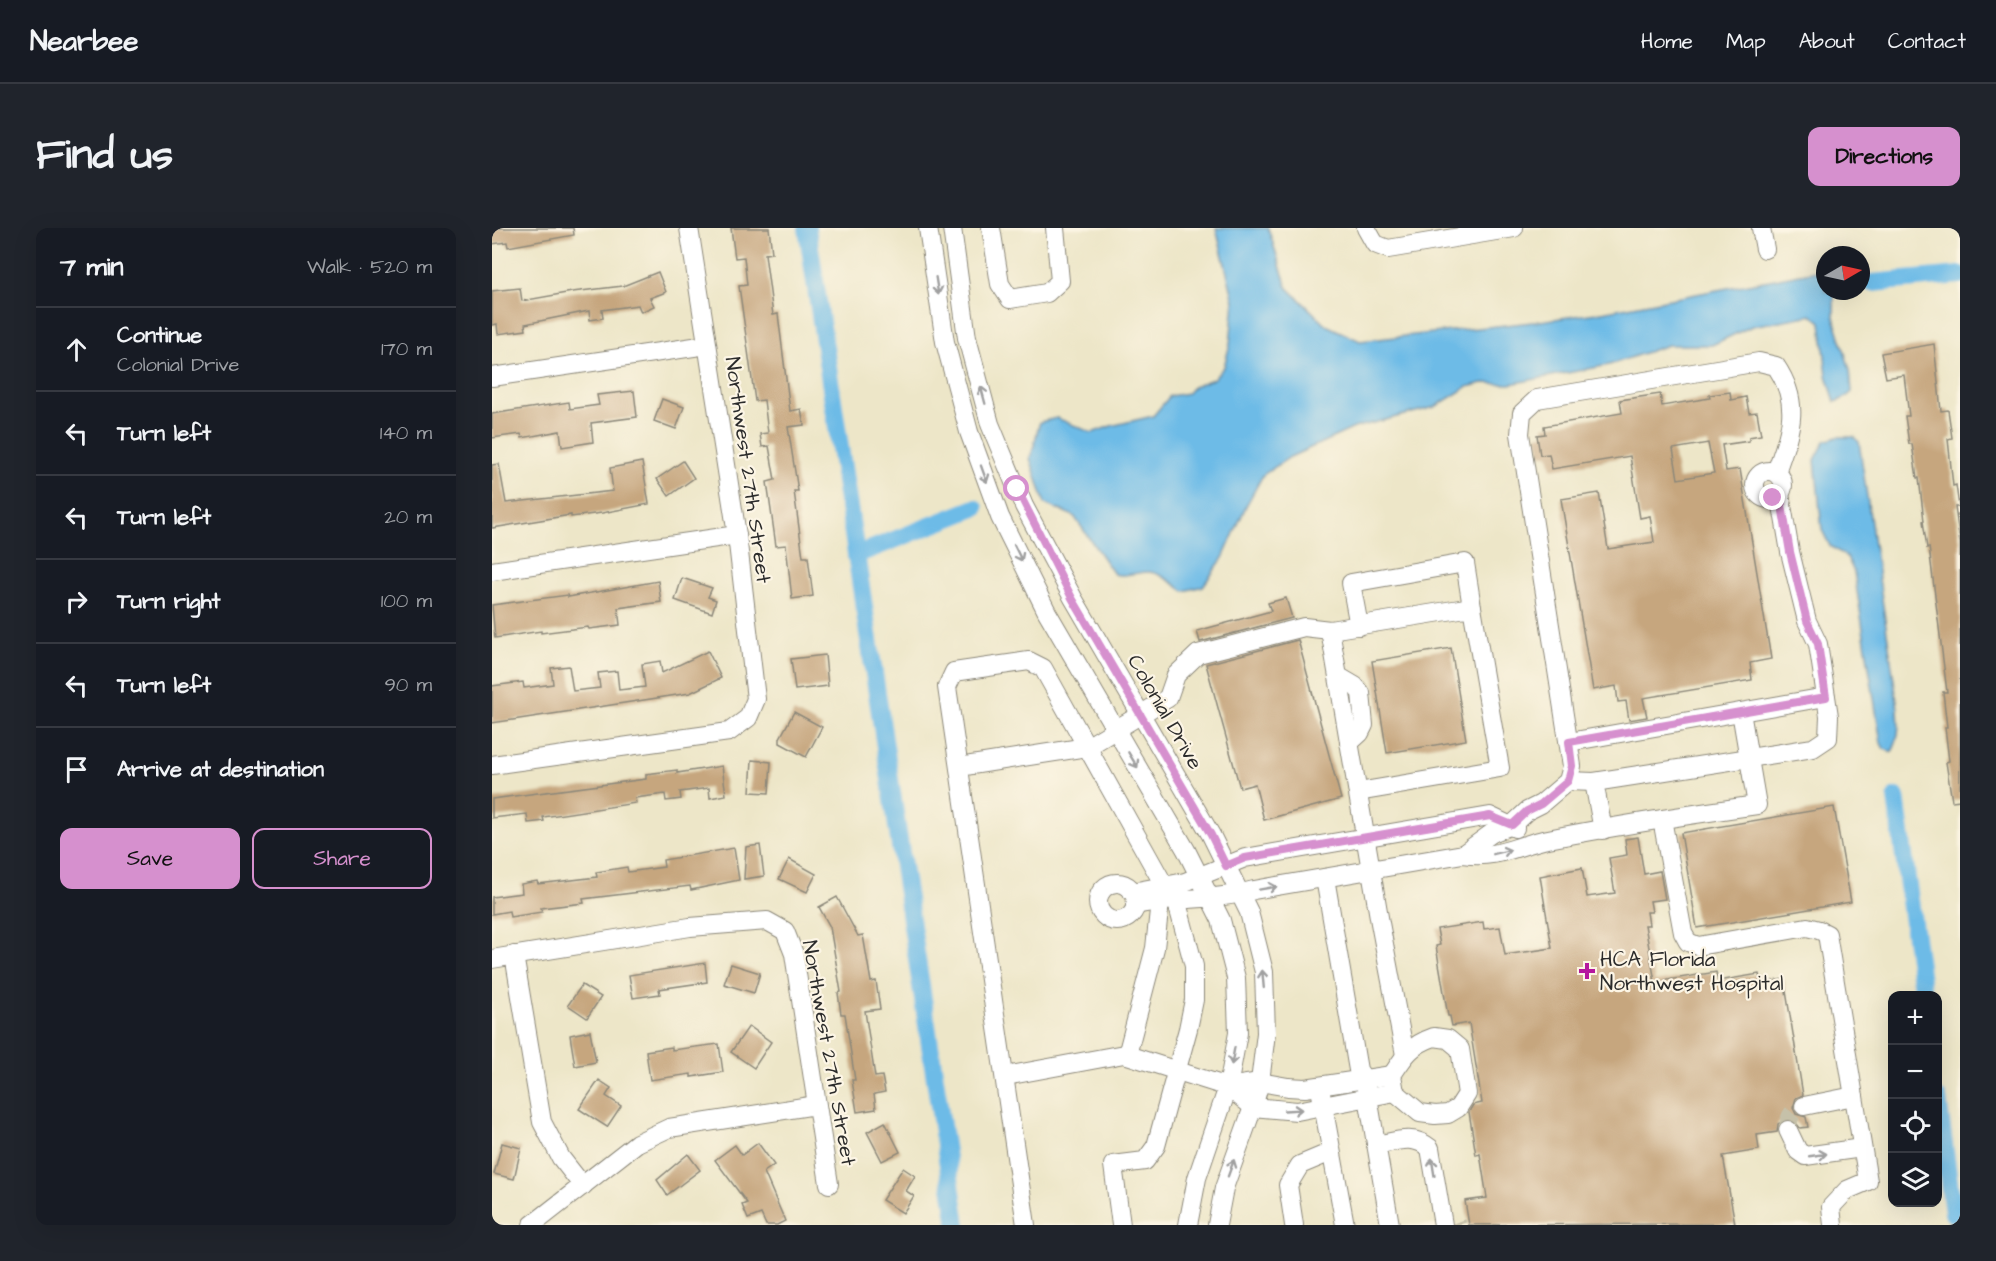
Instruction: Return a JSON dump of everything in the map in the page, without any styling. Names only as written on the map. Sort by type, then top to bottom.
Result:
[{"type":"street","name":"Northwest 27th Street","points":[[492,765],[729,732],[748,718],[756,699],[737,536],[689,228]]},
{"type":"street","points":[[928,228],[945,342],[969,432],[1000,517],[1047,612],[1200,877],[1221,920],[1236,978],[1238,1033],[1228,1087],[1197,1178],[1188,1225]]},
{"type":"street","name":"Colonial Drive","points":[[952,228],[968,338],[990,424],[1024,506],[1072,598],[1211,835],[1249,912],[1264,972],[1266,1033],[1260,1082],[1224,1188],[1217,1225]]},
{"type":"street","points":[[991,228],[1000,284],[1010,299],[1047,293],[1060,281],[1055,228]]},
{"type":"street","points":[[1366,228],[1375,244],[1388,249],[1514,228]]},
{"type":"street","points":[[1761,228],[1765,249]]},
{"type":"street","points":[[492,377],[707,345]]},
{"type":"street","points":[[1462,854],[1492,833],[1512,825],[1527,811],[1541,804],[1568,781],[1572,766],[1520,434],[1522,413],[1537,399],[1760,362],[1776,366],[1786,381],[1791,404],[1791,429],[1776,472]]},
{"type":"street","points":[[1568,781],[1594,782],[1813,748],[1828,738],[1829,716],[1818,644],[1807,621],[1790,552],[1780,494],[1783,482],[1776,472],[1767,471],[1760,474],[1755,482],[1756,490],[1761,496],[1769,499],[1780,494]]},
{"type":"street","points":[[1000,517],[1024,506]]},
{"type":"street","points":[[492,571],[737,536]]},
{"type":"street","points":[[1358,792],[1500,768],[1465,563],[1351,583],[1359,626]]},
{"type":"street","points":[[1047,612],[1072,598]]},
{"type":"street","points":[[959,767],[1087,747],[1168,698],[1176,675],[1198,654],[1304,627],[1330,630],[1472,607]]},
{"type":"street","points":[[1330,630],[1405,1055]]},
{"type":"street","points":[[1026,1225],[1006,1076],[947,687],[954,672],[1029,661],[1043,668],[1087,747],[1166,895],[1194,966],[1194,1000],[1188,1029],[1156,1146],[1145,1161],[1113,1165],[1121,1225]]},
{"type":"street","points":[[1569,742],[1826,697]]},
{"type":"street","points":[[1134,898],[1166,895],[1210,897],[1240,894],[1462,854],[1480,856],[1501,853],[1541,841],[1662,819],[1757,805],[1741,712]]},
{"type":"street","points":[[1594,782],[1603,830]]},
{"type":"street","points":[[1127,1055],[1155,948],[1166,895],[1185,882],[1245,858],[1490,816],[1541,841]]},
{"type":"street","points":[[1662,819],[1683,933],[1688,942],[1698,946],[1807,927],[1827,934],[1868,1181],[1847,1190],[1832,1207],[1833,1225]]},
{"type":"street","points":[[1325,878],[1358,1070],[1366,1088],[1390,1225]]},
{"type":"street","name":"Northwest 27th Street","points":[[514,955],[690,927],[767,921],[785,931],[794,954],[829,1184]]},
{"type":"street","points":[[492,959],[514,955],[542,1122],[561,1158],[583,1186]]},
{"type":"street","points":[[1434,1037],[1448,1040],[1460,1049],[1467,1094],[1458,1108],[1448,1114],[1420,1113],[1394,1083],[1405,1055],[1418,1043],[1434,1037]]},
{"type":"street","points":[[1006,1076],[1127,1055],[1228,1087],[1253,1107],[1297,1111],[1323,1106],[1366,1088],[1394,1083]]},
{"type":"street","points":[[1228,1087],[1260,1082],[1288,1087],[1366,1088]]},
{"type":"street","points":[[1321,1086],[1345,1225]]},
{"type":"street","points":[[1804,1106],[1854,1096]]},
{"type":"street","points":[[532,1225],[637,1143],[669,1128],[816,1105]]},
{"type":"street","points":[[1788,1130],[1798,1151],[1805,1156],[1862,1148]]},
{"type":"street","points":[[1376,1145],[1413,1139],[1421,1141],[1430,1148],[1447,1219]]},
{"type":"street","points":[[1294,1225],[1288,1185],[1300,1164],[1331,1152]]},
{"type":"water","points":[[1216,228],[1268,228],[1287,287],[1326,325],[1360,341],[1597,313],[1816,271],[1816,300],[1834,300],[1834,317],[1850,370],[1852,392],[1835,402],[1827,375],[1821,322],[1812,315],[1752,326],[1712,345],[1668,345],[1609,365],[1510,384],[1483,383],[1467,387],[1435,407],[1354,428],[1290,457],[1263,475],[1246,506],[1223,558],[1203,586],[1184,591],[1154,573],[1114,574],[1074,516],[1045,504],[1030,458],[1040,422],[1057,418],[1092,433],[1153,416],[1170,396],[1188,393],[1194,386],[1213,379],[1224,367],[1230,344],[1234,301]]},
{"type":"water","points":[[1837,437],[1854,437],[1859,442],[1897,701],[1898,733],[1892,752],[1884,749],[1881,743],[1854,572],[1847,557],[1830,546],[1822,530],[1815,460],[1825,441]]},
{"type":"building","points":[[492,228],[573,228],[574,235],[508,247],[507,242],[492,244]]},
{"type":"building","points":[[731,228],[769,228],[772,253],[765,254],[773,315],[778,314],[790,411],[801,409],[804,425],[788,427],[798,491],[794,491],[803,557],[808,557],[813,596],[792,599],[786,545],[776,546],[767,482],[775,480],[769,446],[762,447],[760,434],[768,433],[764,400],[755,401],[739,286],[747,285],[744,257],[735,258]]},
{"type":"building","points":[[658,272],[666,292],[650,298],[654,306],[641,312],[638,305],[602,310],[603,318],[590,320],[589,311],[525,324],[526,330],[498,334],[497,324],[492,325],[492,291],[520,288],[522,301],[623,286]]},
{"type":"building","points":[[1934,344],[1941,411],[1948,410],[1952,438],[1948,439],[1953,486],[1956,485],[1959,507],[1955,507],[1960,543],[1960,800],[1952,801],[1946,762],[1949,761],[1943,692],[1947,692],[1919,478],[1917,478],[1912,444],[1909,444],[1905,416],[1909,416],[1904,375],[1886,378],[1881,353]]},
{"type":"building","points":[[634,391],[637,417],[591,423],[593,442],[562,447],[560,431],[522,438],[521,434],[492,438],[492,414],[569,402],[570,409],[599,405],[597,395]]},
{"type":"building","points":[[1730,392],[1731,400],[1746,397],[1749,413],[1757,412],[1761,435],[1749,437],[1749,441],[1722,445],[1726,471],[1740,469],[1771,659],[1750,663],[1752,680],[1643,698],[1647,717],[1629,720],[1626,701],[1618,702],[1616,686],[1593,690],[1561,499],[1599,493],[1608,549],[1654,542],[1650,516],[1640,518],[1630,456],[1552,469],[1549,454],[1540,455],[1537,435],[1545,434],[1544,426],[1622,413],[1620,400],[1660,394],[1662,406],[1710,398],[1709,395]],"holes":[[[1708,443],[1714,473],[1678,479],[1673,449]]]},
{"type":"building","points":[[662,399],[684,407],[676,429],[654,421]]},
{"type":"building","points":[[683,461],[694,478],[669,496],[657,479]]},
{"type":"building","points":[[642,462],[649,504],[492,528],[492,465],[499,464],[506,503],[613,491],[610,468]]},
{"type":"building","points":[[682,578],[712,588],[708,597],[716,600],[712,613],[675,600]]},
{"type":"building","points":[[658,581],[661,602],[618,608],[620,625],[541,633],[541,631],[495,638],[492,605],[568,595],[568,597]]},
{"type":"building","points":[[1286,598],[1292,618],[1200,642],[1197,631],[1271,611],[1268,603]]},
{"type":"building","points":[[1298,640],[1341,799],[1264,820],[1255,784],[1240,788],[1206,664]]},
{"type":"building","points":[[1451,648],[1466,740],[1387,753],[1372,661]]},
{"type":"building","points":[[708,651],[721,678],[690,693],[492,723],[492,686],[523,682],[524,688],[553,684],[551,668],[569,666],[573,691],[600,688],[598,673],[617,671],[619,690],[645,687],[642,664],[660,661],[662,673]]},
{"type":"building","points":[[825,655],[828,686],[795,690],[791,659]]},
{"type":"building","points":[[794,712],[822,727],[806,757],[780,743],[780,738]]},
{"type":"building","points":[[752,760],[771,762],[769,793],[750,792]]},
{"type":"building","points":[[722,766],[726,795],[710,798],[709,788],[680,792],[681,799],[666,801],[665,794],[635,798],[636,803],[543,817],[544,821],[528,823],[527,814],[492,818],[492,799],[646,779],[646,774],[677,770],[677,773]]},
{"type":"building","points":[[1834,807],[1851,902],[1697,928],[1681,833]]},
{"type":"building","points":[[1638,837],[1644,874],[1660,871],[1665,899],[1650,901],[1652,912],[1647,912],[1649,925],[1645,925],[1655,982],[1716,972],[1718,981],[1759,974],[1761,983],[1784,979],[1803,1095],[1796,1098],[1793,1108],[1796,1114],[1806,1117],[1808,1127],[1800,1128],[1794,1120],[1784,1120],[1778,1124],[1777,1132],[1757,1135],[1759,1150],[1723,1156],[1735,1224],[1469,1225],[1465,1201],[1487,1198],[1480,1154],[1476,1155],[1469,1112],[1473,1105],[1482,1103],[1469,1023],[1452,1026],[1450,1016],[1448,1016],[1436,946],[1440,945],[1437,929],[1483,922],[1484,929],[1500,927],[1505,955],[1552,948],[1540,876],[1582,868],[1587,897],[1615,893],[1609,858],[1627,855],[1625,839]]},
{"type":"building","points":[[760,845],[764,876],[744,879],[746,847]]},
{"type":"building","points":[[734,848],[739,880],[691,890],[690,886],[583,899],[584,903],[541,908],[542,912],[510,917],[509,911],[492,914],[492,897],[522,893],[521,884],[597,877],[596,872],[627,867],[628,872],[664,867],[663,860]]},
{"type":"building","points":[[789,859],[816,874],[807,892],[779,879]]},
{"type":"building","points":[[837,897],[858,936],[863,935],[871,982],[876,981],[880,1009],[865,1011],[875,1077],[882,1076],[885,1092],[874,1094],[876,1109],[857,1112],[852,1080],[855,1080],[845,1014],[841,1014],[838,993],[841,992],[830,927],[819,907]]},
{"type":"building","points":[[705,963],[707,982],[659,989],[660,994],[633,998],[629,975]]},
{"type":"building","points":[[731,964],[760,973],[754,993],[724,984]]},
{"type":"building","points":[[582,985],[601,997],[587,1018],[568,1005]]},
{"type":"building","points":[[749,1026],[771,1042],[754,1068],[731,1052]]},
{"type":"building","points":[[590,1031],[596,1062],[575,1066],[570,1035]]},
{"type":"building","points":[[719,1044],[723,1072],[650,1080],[646,1051]]},
{"type":"building","points":[[599,1080],[611,1088],[606,1096],[621,1106],[607,1127],[579,1109]]},
{"type":"building","points":[[885,1122],[900,1152],[882,1161],[867,1132]]},
{"type":"building","points":[[502,1143],[521,1148],[514,1179],[494,1174]]},
{"type":"building","points":[[758,1143],[774,1165],[764,1172],[785,1221],[777,1225],[766,1225],[761,1214],[748,1219],[742,1205],[747,1203],[715,1160],[735,1145],[742,1155]]},
{"type":"building","points":[[688,1154],[700,1170],[667,1195],[657,1180]]},
{"type":"building","points":[[903,1168],[915,1176],[906,1191],[914,1196],[903,1213],[882,1200]]},
{"type":"waterway","points":[[807,228],[957,1225]]},
{"type":"waterway","points":[[1872,283],[1960,275]]},
{"type":"waterway","points":[[856,555],[975,508]]},
{"type":"waterway","points":[[1896,797],[1922,991]]},
{"type":"waterway","points":[[1942,1129],[1953,1213]]},
{"type":"tunnel","points":[[1788,1130],[1792,1115],[1804,1106]]},
{"type":"place","name":"HCA Florida Northwest Hospital","points":[[1587,971]]},
{"type":"route","points":[[1017,489],[1072,598],[1211,835],[1226,866],[1245,858],[1386,836],[1490,816],[1512,825],[1568,781],[1572,766],[1569,742],[1826,697],[1818,644],[1807,621],[1790,552],[1780,494],[1773,498]]}]
